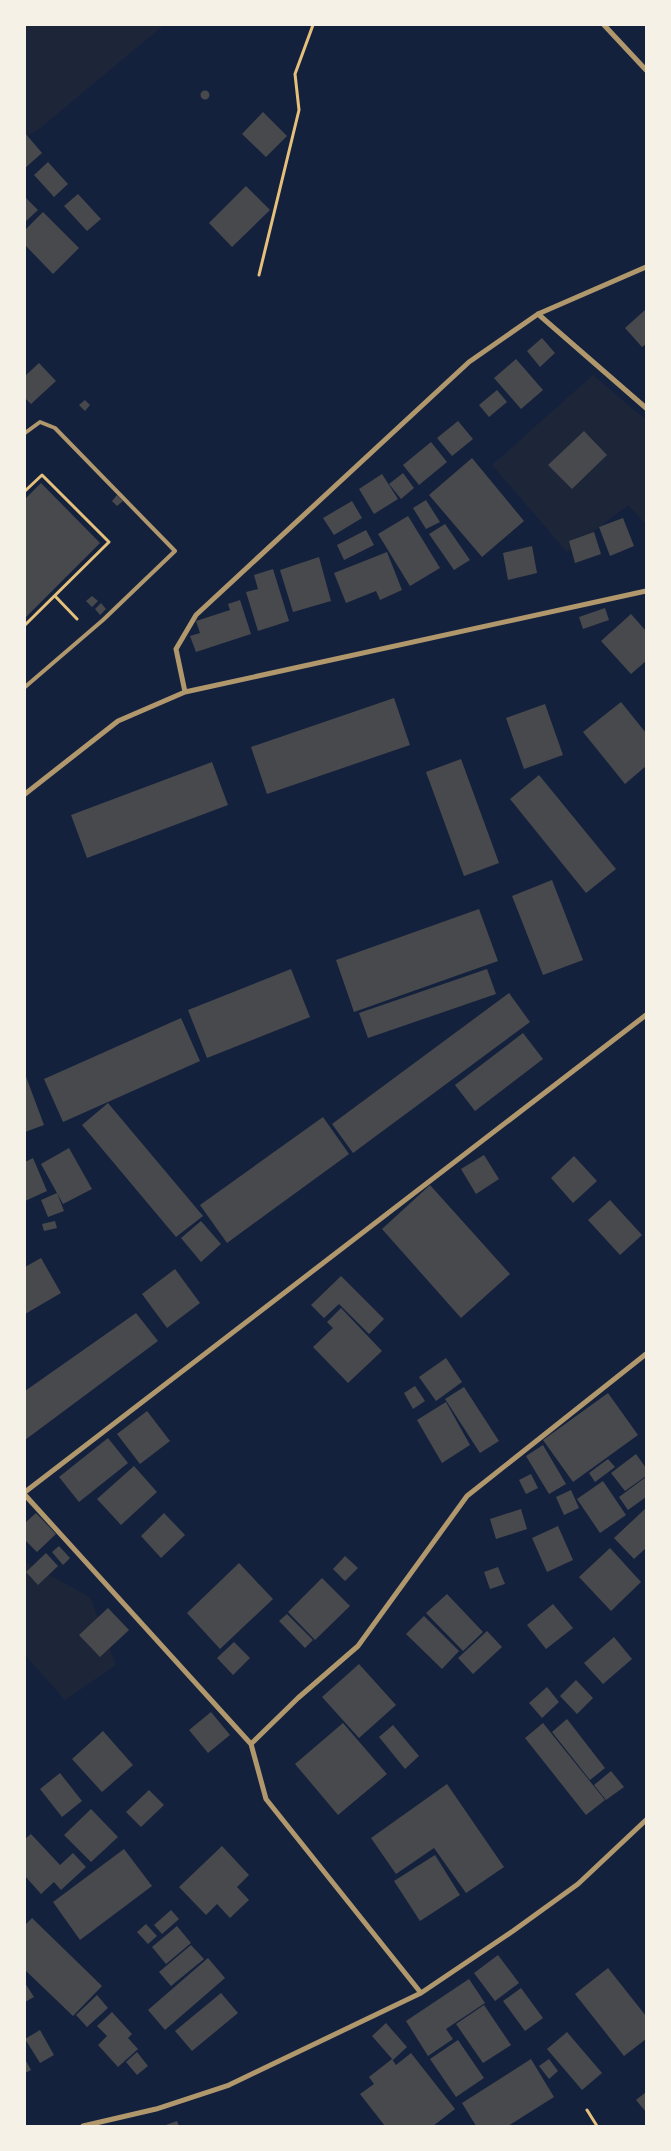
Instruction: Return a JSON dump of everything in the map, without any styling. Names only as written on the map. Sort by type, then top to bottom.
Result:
[{"type":"street","points":[[604,25],[646,70]]},
{"type":"street","points":[[185,692],[176,649],[196,614],[469,362],[538,314],[646,267]]},
{"type":"street","points":[[538,314],[646,408]]},
{"type":"street","points":[[25,794],[118,721],[185,692],[646,592]]},
{"type":"street","points":[[421,1993],[266,1799],[251,1744],[25,1494],[646,1015]]},
{"type":"street","points":[[251,1744],[298,1698],[358,1646],[467,1496],[646,1354]]},
{"type":"street","points":[[83,2126],[156,2110],[229,2086],[421,1993],[514,1931],[578,1884],[646,1820]]},
{"type":"lane","points":[[25,433],[40,422],[55,428],[176,551],[103,620],[25,687]]},
{"type":"path","points":[[259,275],[299,110],[295,74],[313,25]]},
{"type":"path","points":[[25,491],[42,475],[108,542],[25,625]]},
{"type":"path","points":[[54,596],[68,610]]},
{"type":"path","points":[[587,2110],[597,2126]]},
{"type":"shaded area","points":[[25,25],[164,25],[38,130],[25,137]]},
{"type":"shaded area","points":[[593,375],[646,420],[646,525],[628,505],[567,552],[492,465]]},
{"type":"shaded area","points":[[25,1562],[90,1597],[116,1665],[65,1700],[25,1655]]},
{"type":"building","points":[[205,90],[210,95],[205,100],[200,95]]},
{"type":"building","points":[[263,112],[287,136],[266,157],[242,134]]},
{"type":"building","points":[[25,133],[42,153],[25,168]]},
{"type":"building","points":[[48,162],[68,184],[54,197],[34,175]]},
{"type":"building","points":[[246,186],[270,210],[232,247],[209,223]]},
{"type":"building","points":[[78,194],[101,219],[87,231],[64,206]]},
{"type":"building","points":[[25,197],[38,210],[25,222]]},
{"type":"building","points":[[43,212],[79,248],[53,274],[25,245],[25,230]]},
{"type":"building","points":[[646,309],[646,344],[642,347],[625,328]]},
{"type":"building","points":[[542,338],[555,353],[540,367],[527,351]]},
{"type":"building","points":[[516,359],[543,390],[521,409],[494,378]]},
{"type":"building","points":[[39,363],[56,381],[31,404],[25,398],[25,376]]},
{"type":"building","points":[[497,390],[507,402],[489,417],[479,405]]},
{"type":"building","points":[[85,400],[90,405],[85,411],[79,405]]},
{"type":"building","points":[[458,421],[473,439],[452,456],[437,438]]},
{"type":"building","points":[[584,431],[607,455],[572,489],[548,465]]},
{"type":"building","points":[[431,442],[447,462],[419,485],[403,465]]},
{"type":"building","points":[[472,458],[524,521],[482,557],[429,495]]},
{"type":"building","points":[[403,473],[414,488],[401,499],[389,484]]},
{"type":"building","points":[[382,474],[398,499],[374,514],[359,489]]},
{"type":"building","points":[[41,483],[100,543],[25,618],[25,499]]},
{"type":"building","points":[[117,495],[123,501],[117,506],[112,501]]},
{"type":"building","points":[[426,500],[440,522],[426,529],[413,508]]},
{"type":"building","points":[[352,501],[362,518],[334,535],[323,518]]},
{"type":"building","points":[[408,516],[440,568],[410,586],[378,534]]},
{"type":"building","points":[[623,518],[634,546],[610,556],[599,527]]},
{"type":"building","points":[[445,524],[470,560],[454,570],[429,534]]},
{"type":"building","points":[[366,530],[374,545],[344,560],[337,545]]},
{"type":"building","points":[[594,532],[601,554],[575,563],[569,541]]},
{"type":"building","points":[[532,546],[537,573],[508,580],[503,553]]},
{"type":"building","points":[[387,552],[402,590],[380,600],[376,591],[346,603],[334,573]]},
{"type":"building","points":[[319,557],[331,601],[293,612],[280,570]]},
{"type":"building","points":[[273,569],[289,621],[258,631],[246,592],[258,589],[254,575]]},
{"type":"building","points":[[92,596],[98,601],[92,607],[86,601]]},
{"type":"building","points":[[240,600],[251,634],[196,652],[190,636],[200,633],[196,621],[230,610],[228,604]]},
{"type":"building","points":[[101,603],[106,609],[100,615],[95,609]]},
{"type":"building","points":[[605,608],[609,620],[583,629],[579,617]]},
{"type":"building","points":[[631,614],[646,631],[646,661],[631,674],[601,641]]},
{"type":"building","points":[[394,698],[410,745],[267,794],[251,747]]},
{"type":"building","points":[[621,702],[646,733],[646,766],[625,784],[583,732]]},
{"type":"building","points":[[545,704],[563,755],[524,769],[506,718]]},
{"type":"building","points":[[461,759],[499,863],[464,876],[426,772]]},
{"type":"building","points":[[212,762],[228,805],[87,858],[71,815]]},
{"type":"building","points":[[539,775],[616,869],[586,893],[510,799]]},
{"type":"building","points":[[552,880],[583,960],[543,975],[512,896]]},
{"type":"building","points":[[479,909],[498,961],[354,1012],[336,960]]},
{"type":"building","points":[[291,969],[310,1017],[207,1058],[188,1010]]},
{"type":"building","points":[[487,969],[496,994],[368,1038],[359,1013]]},
{"type":"building","points":[[509,993],[530,1022],[353,1153],[332,1124]]},
{"type":"building","points":[[181,1018],[200,1061],[63,1122],[44,1079]]},
{"type":"building","points":[[523,1033],[543,1059],[475,1111],[455,1085]]},
{"type":"building","points":[[25,1074],[44,1125],[25,1132]]},
{"type":"building","points":[[108,1103],[203,1216],[176,1237],[82,1125]]},
{"type":"building","points":[[323,1117],[349,1154],[227,1243],[200,1205]]},
{"type":"building","points":[[69,1148],[92,1189],[63,1204],[41,1164]]},
{"type":"building","points":[[484,1155],[499,1179],[476,1194],[461,1169]]},
{"type":"building","points":[[574,1156],[597,1181],[573,1203],[551,1178]]},
{"type":"building","points":[[33,1158],[47,1191],[25,1201],[25,1162]]},
{"type":"building","points":[[430,1185],[510,1274],[461,1318],[382,1229]]},
{"type":"building","points":[[57,1193],[64,1211],[48,1217],[41,1200]]},
{"type":"building","points":[[610,1200],[642,1235],[620,1255],[588,1220]]},
{"type":"building","points":[[55,1221],[57,1228],[44,1231],[42,1224]]},
{"type":"building","points":[[201,1221],[221,1244],[201,1262],[181,1238]]},
{"type":"building","points":[[41,1258],[61,1293],[25,1314],[25,1267]]},
{"type":"building","points":[[175,1269],[200,1303],[167,1328],[142,1294]]},
{"type":"building","points":[[341,1276],[384,1319],[369,1334],[339,1304],[324,1318],[311,1305]]},
{"type":"building","points":[[341,1308],[382,1351],[348,1383],[313,1347],[333,1328],[327,1322]]},
{"type":"building","points":[[136,1313],[158,1341],[25,1440],[25,1391]]},
{"type":"building","points":[[446,1358],[462,1382],[436,1401],[419,1377]]},
{"type":"building","points":[[415,1386],[425,1401],[413,1409],[404,1393]]},
{"type":"building","points":[[464,1387],[499,1441],[480,1453],[445,1399]]},
{"type":"building","points":[[608,1393],[638,1435],[573,1482],[543,1440]]},
{"type":"building","points":[[446,1402],[470,1445],[442,1463],[417,1420]]},
{"type":"building","points":[[147,1411],[170,1441],[140,1464],[117,1434]]},
{"type":"building","points":[[108,1438],[128,1463],[79,1502],[59,1477]]},
{"type":"building","points":[[543,1445],[566,1484],[549,1494],[526,1456]]},
{"type":"building","points":[[636,1454],[646,1468],[646,1476],[625,1491],[611,1473]]},
{"type":"building","points":[[608,1459],[615,1467],[595,1482],[589,1473]]},
{"type":"building","points":[[134,1466],[157,1492],[121,1525],[97,1499]]},
{"type":"building","points":[[531,1474],[538,1488],[526,1494],[519,1480]]},
{"type":"building","points":[[646,1477],[646,1497],[628,1510],[619,1497]]},
{"type":"building","points":[[603,1481],[626,1515],[600,1533],[577,1499]]},
{"type":"building","points":[[571,1490],[579,1508],[564,1515],[556,1497]]},
{"type":"building","points":[[646,1508],[646,1548],[634,1559],[614,1538]]},
{"type":"building","points":[[521,1509],[527,1529],[496,1539],[490,1519]]},
{"type":"building","points":[[36,1513],[56,1534],[37,1552],[25,1540],[25,1523]]},
{"type":"building","points":[[164,1513],[185,1535],[161,1558],[141,1536]]},
{"type":"building","points":[[558,1526],[573,1560],[547,1572],[532,1538]]},
{"type":"building","points":[[59,1546],[70,1558],[63,1565],[52,1552]]},
{"type":"building","points":[[610,1548],[641,1582],[611,1611],[579,1577]]},
{"type":"building","points":[[46,1553],[58,1566],[38,1585],[26,1572]]},
{"type":"building","points":[[345,1556],[358,1568],[345,1581],[333,1569]]},
{"type":"building","points":[[239,1563],[273,1599],[220,1649],[187,1613]]},
{"type":"building","points":[[498,1567],[505,1584],[490,1589],[484,1572]]},
{"type":"building","points":[[322,1578],[350,1606],[315,1640],[288,1612]]},
{"type":"building","points":[[447,1594],[483,1632],[463,1651],[426,1613]]},
{"type":"building","points":[[553,1604],[573,1628],[546,1649],[527,1625]]},
{"type":"building","points":[[108,1608],[129,1630],[100,1657],[79,1635]]},
{"type":"building","points":[[287,1614],[313,1640],[305,1648],[279,1621]]},
{"type":"building","points":[[424,1616],[459,1651],[442,1669],[406,1634]]},
{"type":"building","points":[[487,1631],[502,1647],[473,1674],[458,1658]]},
{"type":"building","points":[[614,1637],[632,1659],[603,1684],[584,1663]]},
{"type":"building","points":[[234,1642],[250,1658],[233,1675],[217,1658]]},
{"type":"building","points":[[359,1664],[396,1705],[359,1738],[322,1697]]},
{"type":"building","points":[[576,1680],[593,1698],[577,1714],[560,1696]]},
{"type":"building","points":[[547,1687],[559,1702],[542,1718],[529,1703]]},
{"type":"building","points":[[211,1712],[230,1735],[208,1753],[189,1730]]},
{"type":"building","points":[[567,1719],[605,1768],[590,1780],[552,1732]]},
{"type":"building","points":[[343,1723],[387,1774],[338,1815],[295,1764]]},
{"type":"building","points":[[543,1723],[605,1800],[586,1815],[525,1738]]},
{"type":"building","points":[[393,1725],[419,1756],[405,1769],[379,1737]]},
{"type":"building","points":[[103,1731],[133,1765],[102,1792],[72,1759]]},
{"type":"building","points":[[611,1771],[624,1787],[606,1800],[594,1785]]},
{"type":"building","points":[[60,1773],[82,1801],[62,1817],[40,1789]]},
{"type":"building","points":[[447,1784],[504,1867],[466,1893],[434,1848],[396,1874],[371,1838]]},
{"type":"building","points":[[149,1790],[164,1805],[141,1827],[126,1812]]},
{"type":"building","points":[[91,1809],[118,1837],[91,1862],[64,1835]]},
{"type":"building","points":[[31,1834],[60,1865],[73,1853],[86,1867],[61,1890],[54,1882],[41,1894],[25,1876],[25,1839]]},
{"type":"building","points":[[222,1846],[249,1875],[237,1887],[249,1900],[230,1918],[217,1904],[206,1915],[179,1887]]},
{"type":"building","points":[[124,1849],[152,1886],[80,1940],[53,1902]]},
{"type":"building","points":[[435,1855],[460,1895],[420,1921],[394,1881]]},
{"type":"building","points":[[171,1910],[179,1919],[162,1934],[154,1925]]},
{"type":"building","points":[[32,1918],[102,1986],[73,2016],[25,1970],[25,1925]]},
{"type":"building","points":[[146,1924],[157,1936],[148,1944],[137,1932]]},
{"type":"building","points":[[177,1926],[191,1943],[166,1964],[152,1947]]},
{"type":"building","points":[[191,1945],[204,1959],[171,1986],[159,1972]]},
{"type":"building","points":[[498,1955],[519,1983],[495,2001],[474,1973]]},
{"type":"building","points":[[208,1958],[225,1978],[165,2030],[148,2010]]},
{"type":"building","points":[[608,1968],[646,2016],[646,2039],[624,2056],[575,1994]]},
{"type":"building","points":[[469,1979],[485,2003],[446,2029],[453,2039],[428,2056],[406,2021]]},
{"type":"building","points":[[25,1983],[34,1997],[25,2002]]},
{"type":"building","points":[[521,1988],[543,2018],[525,2031],[503,2001]]},
{"type":"building","points":[[221,1993],[238,2013],[192,2051],[175,2031]]},
{"type":"building","points":[[97,1995],[108,2008],[87,2027],[76,2015]]},
{"type":"building","points":[[484,2005],[511,2045],[483,2063],[456,2024]]},
{"type":"building","points":[[112,2012],[132,2034],[128,2038],[138,2049],[118,2067],[98,2045],[107,2036],[97,2026]]},
{"type":"building","points":[[386,2023],[407,2047],[393,2060],[372,2036]]},
{"type":"building","points":[[40,2030],[54,2055],[40,2063],[25,2039]]},
{"type":"building","points":[[567,2032],[602,2073],[582,2090],[547,2049]]},
{"type":"building","points":[[458,2040],[484,2078],[456,2097],[430,2059]]},
{"type":"building","points":[[137,2052],[148,2066],[137,2075],[126,2062]]},
{"type":"building","points":[[411,2053],[455,2109],[433,2126],[385,2126],[360,2094],[374,2084],[369,2077],[392,2059],[396,2065]]},
{"type":"building","points":[[25,2059],[31,2070],[25,2073]]},
{"type":"building","points":[[531,2059],[554,2097],[508,2126],[476,2126],[462,2103]]},
{"type":"building","points":[[549,2059],[558,2071],[549,2079],[539,2066]]},
{"type":"building","points":[[646,2092],[646,2112],[636,2100]]},
{"type":"building","points":[[177,2121],[179,2126],[163,2126]]}]
